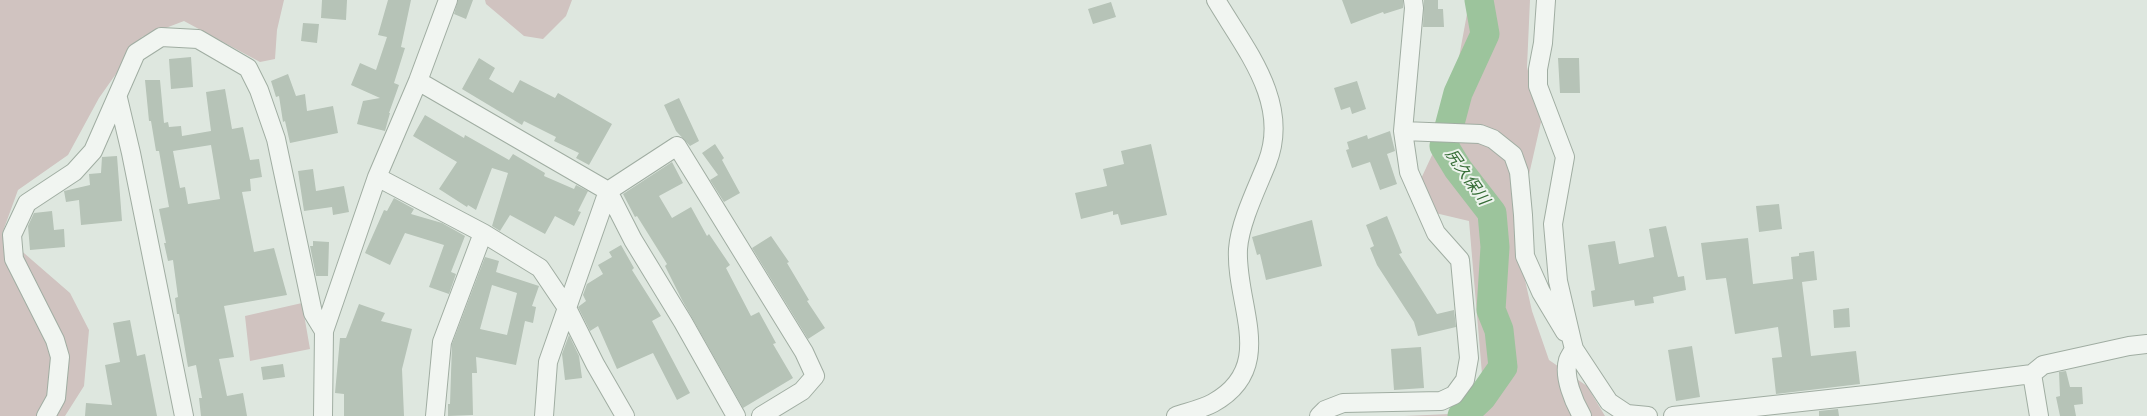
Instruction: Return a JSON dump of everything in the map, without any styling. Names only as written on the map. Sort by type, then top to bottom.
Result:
[{"type":"street","points":[[323,416],[324,331],[378,177],[418,81],[448,0]]},
{"type":"street","points":[[1176,416],[1211,404],[1226,395],[1238,383],[1245,371],[1250,337],[1240,273],[1238,248],[1249,210],[1270,157],[1274,137],[1271,103],[1265,80],[1216,0]]},
{"type":"street","points":[[1319,416],[1325,410],[1343,403],[1441,401],[1454,396],[1465,380],[1469,358],[1460,260],[1436,233],[1409,172],[1402,132],[1414,8],[1413,0]]},
{"type":"street","points":[[1546,0],[1543,43],[1538,69],[1538,86],[1565,157],[1553,224],[1558,281],[1573,345],[1568,360],[1567,373],[1576,405],[1582,416]]},
{"type":"street","points":[[46,416],[56,398],[60,357],[55,340],[14,259],[12,235],[27,203],[74,172],[93,151],[118,98],[136,53],[161,37],[198,39],[248,68],[260,90],[276,139],[313,313],[324,331]]},
{"type":"street","points":[[418,81],[608,190],[633,240],[683,322],[736,416]]},
{"type":"street","points":[[118,98],[131,153],[184,416]]},
{"type":"street","points":[[1402,132],[1459,132],[1480,134],[1493,139],[1513,155],[1519,172],[1523,214],[1524,256],[1541,292],[1561,328],[1609,402],[1627,414],[1648,416]]},
{"type":"street","points":[[544,416],[548,362],[608,190],[677,146],[804,352],[815,376],[802,391],[761,416]]},
{"type":"street","points":[[378,177],[483,233],[540,268],[567,308],[595,364],[625,416]]},
{"type":"street","points":[[435,416],[442,342],[483,233]]},
{"type":"street","points":[[1673,416],[1875,394],[2032,374],[2043,366],[2054,363],[2128,346],[2147,344]]},
{"type":"street","points":[[2032,374],[2039,416]]},
{"type":"shaded area","points":[[0,0],[284,0],[277,30],[275,59],[260,62],[184,21],[142,37],[99,98],[68,155],[18,190],[2,234],[70,293],[89,330],[84,386],[65,416],[0,416]]},
{"type":"shaded area","points":[[485,0],[572,0],[566,16],[543,39],[524,36],[486,4]]},
{"type":"shaded area","points":[[1465,0],[1530,0],[1527,67],[1541,122],[1515,236],[1532,311],[1549,360],[1587,386],[1605,416],[1404,416],[1450,414],[1482,374],[1469,221],[1431,212],[1419,183],[1447,123],[1446,89],[1457,68],[1469,3]]},
{"type":"shaded area","points":[[302,303],[310,349],[250,361],[245,316]]},
{"type":"building","points":[[322,0],[347,0],[346,20],[321,18]]},
{"type":"building","points":[[388,0],[411,0],[401,47],[405,48],[394,83],[399,85],[389,113],[385,131],[357,124],[363,101],[380,98],[351,85],[360,63],[376,70],[387,37],[378,35]]},
{"type":"building","points":[[458,0],[473,0],[466,19],[454,14]]},
{"type":"building","points":[[1342,0],[1403,0],[1403,8],[1384,14],[1383,12],[1351,24]]},
{"type":"building","points":[[1424,0],[1438,0],[1438,9],[1443,9],[1444,27],[1423,27]]},
{"type":"building","points":[[1111,2],[1116,17],[1093,24],[1088,9]]},
{"type":"building","points":[[303,23],[319,24],[317,43],[301,41]]},
{"type":"building","points":[[191,57],[193,87],[171,89],[169,59]]},
{"type":"building","points":[[479,58],[495,68],[489,79],[513,93],[520,80],[555,98],[558,93],[612,124],[589,165],[576,158],[579,153],[554,141],[556,137],[524,121],[522,125],[462,89]]},
{"type":"building","points":[[1558,58],[1579,58],[1580,93],[1560,93]]},
{"type":"building","points":[[288,74],[296,96],[305,94],[307,111],[333,106],[338,133],[290,143],[285,121],[283,122],[279,96],[276,97],[271,81]]},
{"type":"building","points":[[145,80],[160,80],[164,123],[168,122],[169,127],[181,126],[182,136],[211,131],[206,92],[225,89],[232,129],[243,127],[250,160],[259,159],[262,177],[250,179],[251,191],[242,192],[254,252],[274,248],[287,295],[224,306],[234,357],[219,359],[227,396],[243,393],[247,416],[201,416],[199,398],[202,398],[196,365],[188,367],[179,314],[177,314],[175,298],[178,297],[173,260],[168,261],[164,243],[166,243],[159,209],[169,207],[159,151],[156,151],[151,121],[149,121]],"holes":[[[211,145],[220,199],[188,204],[185,187],[180,188],[173,151]]]},
{"type":"building","points":[[1357,81],[1366,109],[1352,114],[1350,107],[1341,110],[1334,88]]},
{"type":"building","points":[[679,98],[699,141],[690,146],[676,131],[664,105]]},
{"type":"building","points":[[425,115],[464,138],[465,135],[509,160],[513,154],[545,173],[544,176],[574,189],[576,185],[588,191],[578,211],[581,212],[574,226],[555,216],[545,234],[510,215],[500,231],[492,226],[508,173],[492,168],[476,210],[468,205],[467,207],[439,189],[457,162],[413,136]]},
{"type":"building","points":[[1390,131],[1395,151],[1387,154],[1397,184],[1380,190],[1370,162],[1352,168],[1346,150],[1349,149],[1347,142],[1367,135],[1368,139]]},
{"type":"building","points":[[715,144],[724,158],[722,160],[740,193],[724,202],[710,180],[718,175],[702,153]]},
{"type":"building","points":[[1151,144],[1167,215],[1121,225],[1118,214],[1113,215],[1113,211],[1081,219],[1075,193],[1107,186],[1103,169],[1124,164],[1121,151]]},
{"type":"building","points":[[117,156],[122,221],[81,225],[79,200],[66,202],[64,191],[90,185],[89,174],[101,173],[102,157]]},
{"type":"building","points":[[672,162],[683,183],[659,196],[672,218],[691,207],[707,236],[709,234],[730,265],[726,268],[751,316],[759,312],[776,343],[773,344],[793,378],[743,408],[682,300],[665,266],[667,264],[637,216],[635,217],[623,194]]},
{"type":"building","points":[[313,169],[316,191],[344,186],[349,212],[333,215],[332,207],[304,211],[298,171]]},
{"type":"building","points":[[394,198],[414,209],[411,214],[442,223],[465,236],[451,272],[456,274],[449,294],[429,287],[444,245],[405,233],[390,265],[365,253],[384,210],[387,211]]},
{"type":"building","points":[[1779,204],[1782,229],[1759,232],[1756,206]]},
{"type":"building","points":[[52,211],[54,230],[64,229],[65,247],[30,250],[28,226],[34,213]]},
{"type":"building","points":[[1387,216],[1402,253],[1399,254],[1437,314],[1454,310],[1456,327],[1418,336],[1414,322],[1377,265],[1370,248],[1374,246],[1366,225]]},
{"type":"building","points":[[1312,220],[1322,266],[1266,280],[1260,254],[1257,255],[1252,237]]},
{"type":"building","points":[[1666,226],[1678,277],[1684,276],[1686,290],[1653,297],[1654,303],[1635,306],[1634,300],[1593,307],[1591,291],[1595,290],[1588,245],[1615,241],[1619,264],[1654,257],[1649,229]]},
{"type":"building","points":[[771,236],[789,262],[787,263],[809,300],[807,301],[825,328],[808,339],[752,248]]},
{"type":"building","points":[[1748,238],[1753,284],[1793,279],[1791,257],[1799,256],[1799,253],[1814,251],[1817,280],[1802,282],[1811,356],[1856,351],[1860,384],[1776,394],[1772,358],[1782,357],[1778,327],[1735,334],[1726,278],[1706,280],[1701,243]]},
{"type":"building","points":[[313,241],[329,242],[328,276],[316,276],[310,246],[313,246]]},
{"type":"building","points":[[621,245],[634,268],[632,270],[661,316],[652,321],[690,393],[677,400],[653,353],[617,369],[598,326],[590,331],[578,307],[586,301],[583,295],[587,284],[603,274],[598,265],[612,257],[609,252]]},
{"type":"building","points":[[485,257],[499,261],[496,272],[539,286],[532,306],[536,307],[533,323],[525,321],[516,365],[476,357],[477,373],[472,373],[473,415],[448,416],[448,404],[450,404],[452,344]],"holes":[[[492,285],[517,293],[507,335],[480,329]]]},
{"type":"building","points":[[359,304],[385,313],[381,321],[412,329],[402,369],[404,416],[344,416],[344,394],[335,393],[340,338],[346,338]]},
{"type":"building","points":[[1849,308],[1850,327],[1834,328],[1833,310]]},
{"type":"building","points":[[130,320],[137,356],[145,354],[157,416],[85,416],[86,403],[112,405],[105,365],[120,362],[113,323]]},
{"type":"building","points":[[569,335],[579,356],[582,378],[565,380],[562,354]]},
{"type":"building","points":[[1692,346],[1700,397],[1676,401],[1668,350]]},
{"type":"building","points":[[1421,347],[1424,388],[1394,390],[1391,349]]},
{"type":"building","points":[[283,364],[285,377],[263,380],[261,367]]},
{"type":"building","points":[[2066,371],[2070,387],[2082,387],[2083,404],[2074,405],[2076,416],[2060,416],[2056,397],[2060,396],[2059,372]]},
{"type":"building","points":[[1838,409],[1839,416],[1819,416],[1819,411]]},
{"type":"waterway","name":"尻久保川","points":[[1462,416],[1482,397],[1503,367],[1499,330],[1491,310],[1495,247],[1492,213],[1458,169],[1444,146],[1458,93],[1485,34],[1479,0]]}]
